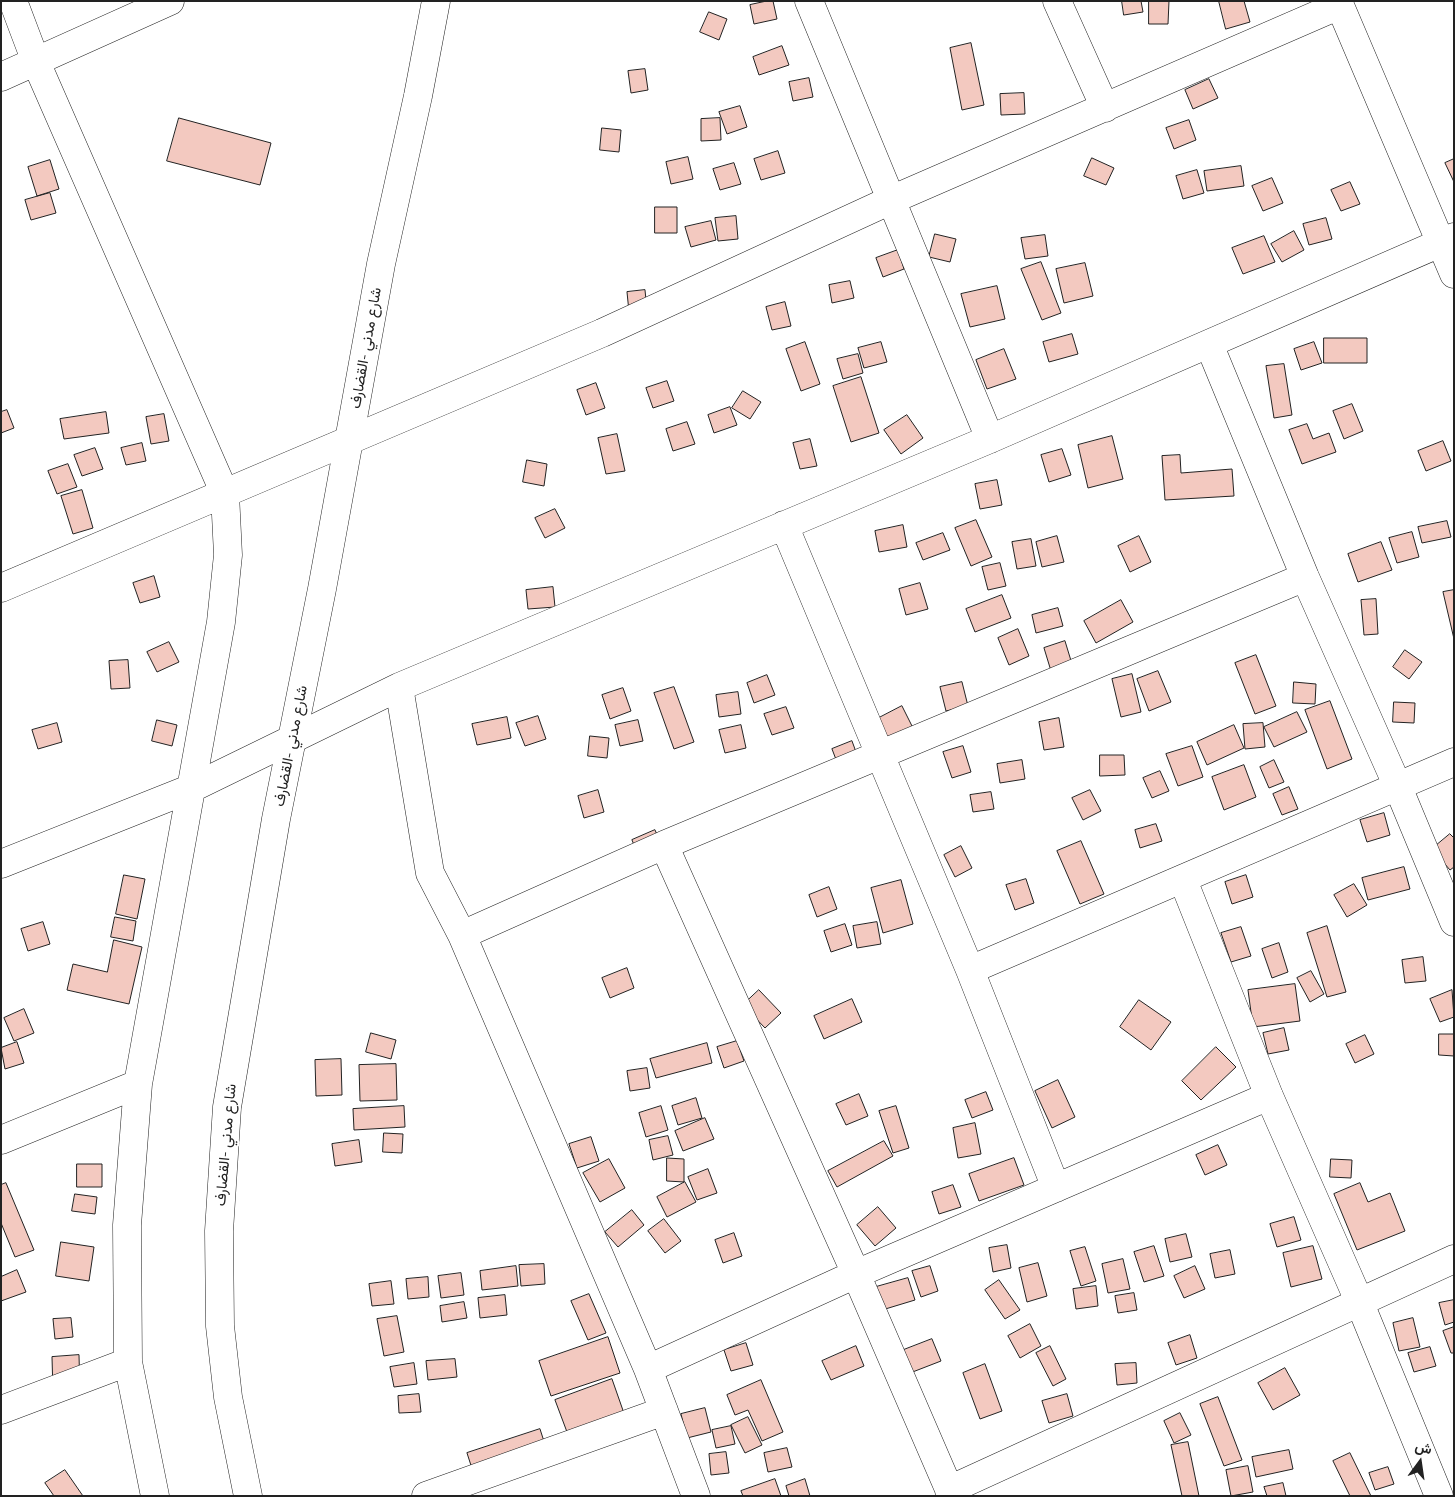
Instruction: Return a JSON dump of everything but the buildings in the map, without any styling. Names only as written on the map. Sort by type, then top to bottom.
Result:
[{"type":"main road","points":[[13,1],[36,62],[225,494],[228,555],[221,622],[138,1084],[127,1225],[128,1362],[155,1496]]},
{"type":"main road","points":[[1,77],[170,1]]},
{"type":"main road","name":"شارع مدني -القضارف","points":[[248,1496],[226,1379],[220,1326],[219,1231],[227,1107],[292,739],[382,264],[436,1]]},
{"type":"main road","points":[[809,1],[990,439]]},
{"type":"main road","points":[[1057,1],[1105,108]]},
{"type":"main road","points":[[3,584],[225,494],[602,333],[890,200],[1105,108],[1339,3],[1447,241],[1454,274]]},
{"type":"main road","points":[[1,864],[192,788],[399,687],[990,439],[1447,241]]},
{"type":"main road","points":[[1209,344],[1305,577],[1398,787],[1454,922]]},
{"type":"main road","points":[[784,525],[878,756],[970,970],[1056,1188]]},
{"type":"main road","points":[[462,935],[664,845],[1305,577]]},
{"type":"main road","points":[[399,687],[430,873],[462,935],[648,1369],[696,1496]]},
{"type":"main road","points":[[970,970],[1454,762]]},
{"type":"main road","points":[[664,845],[856,1274],[950,1493],[1359,1301],[1454,1260]]},
{"type":"main road","points":[[1183,880],[1269,1096],[1359,1301],[1440,1496]]},
{"type":"main road","points":[[1,1140],[138,1084]]},
{"type":"main road","points":[[648,1369],[856,1274],[1269,1096]]},
{"type":"main road","points":[[1,1410],[128,1362]]},
{"type":"main road","points":[[426,1496],[664,1411]]}]
